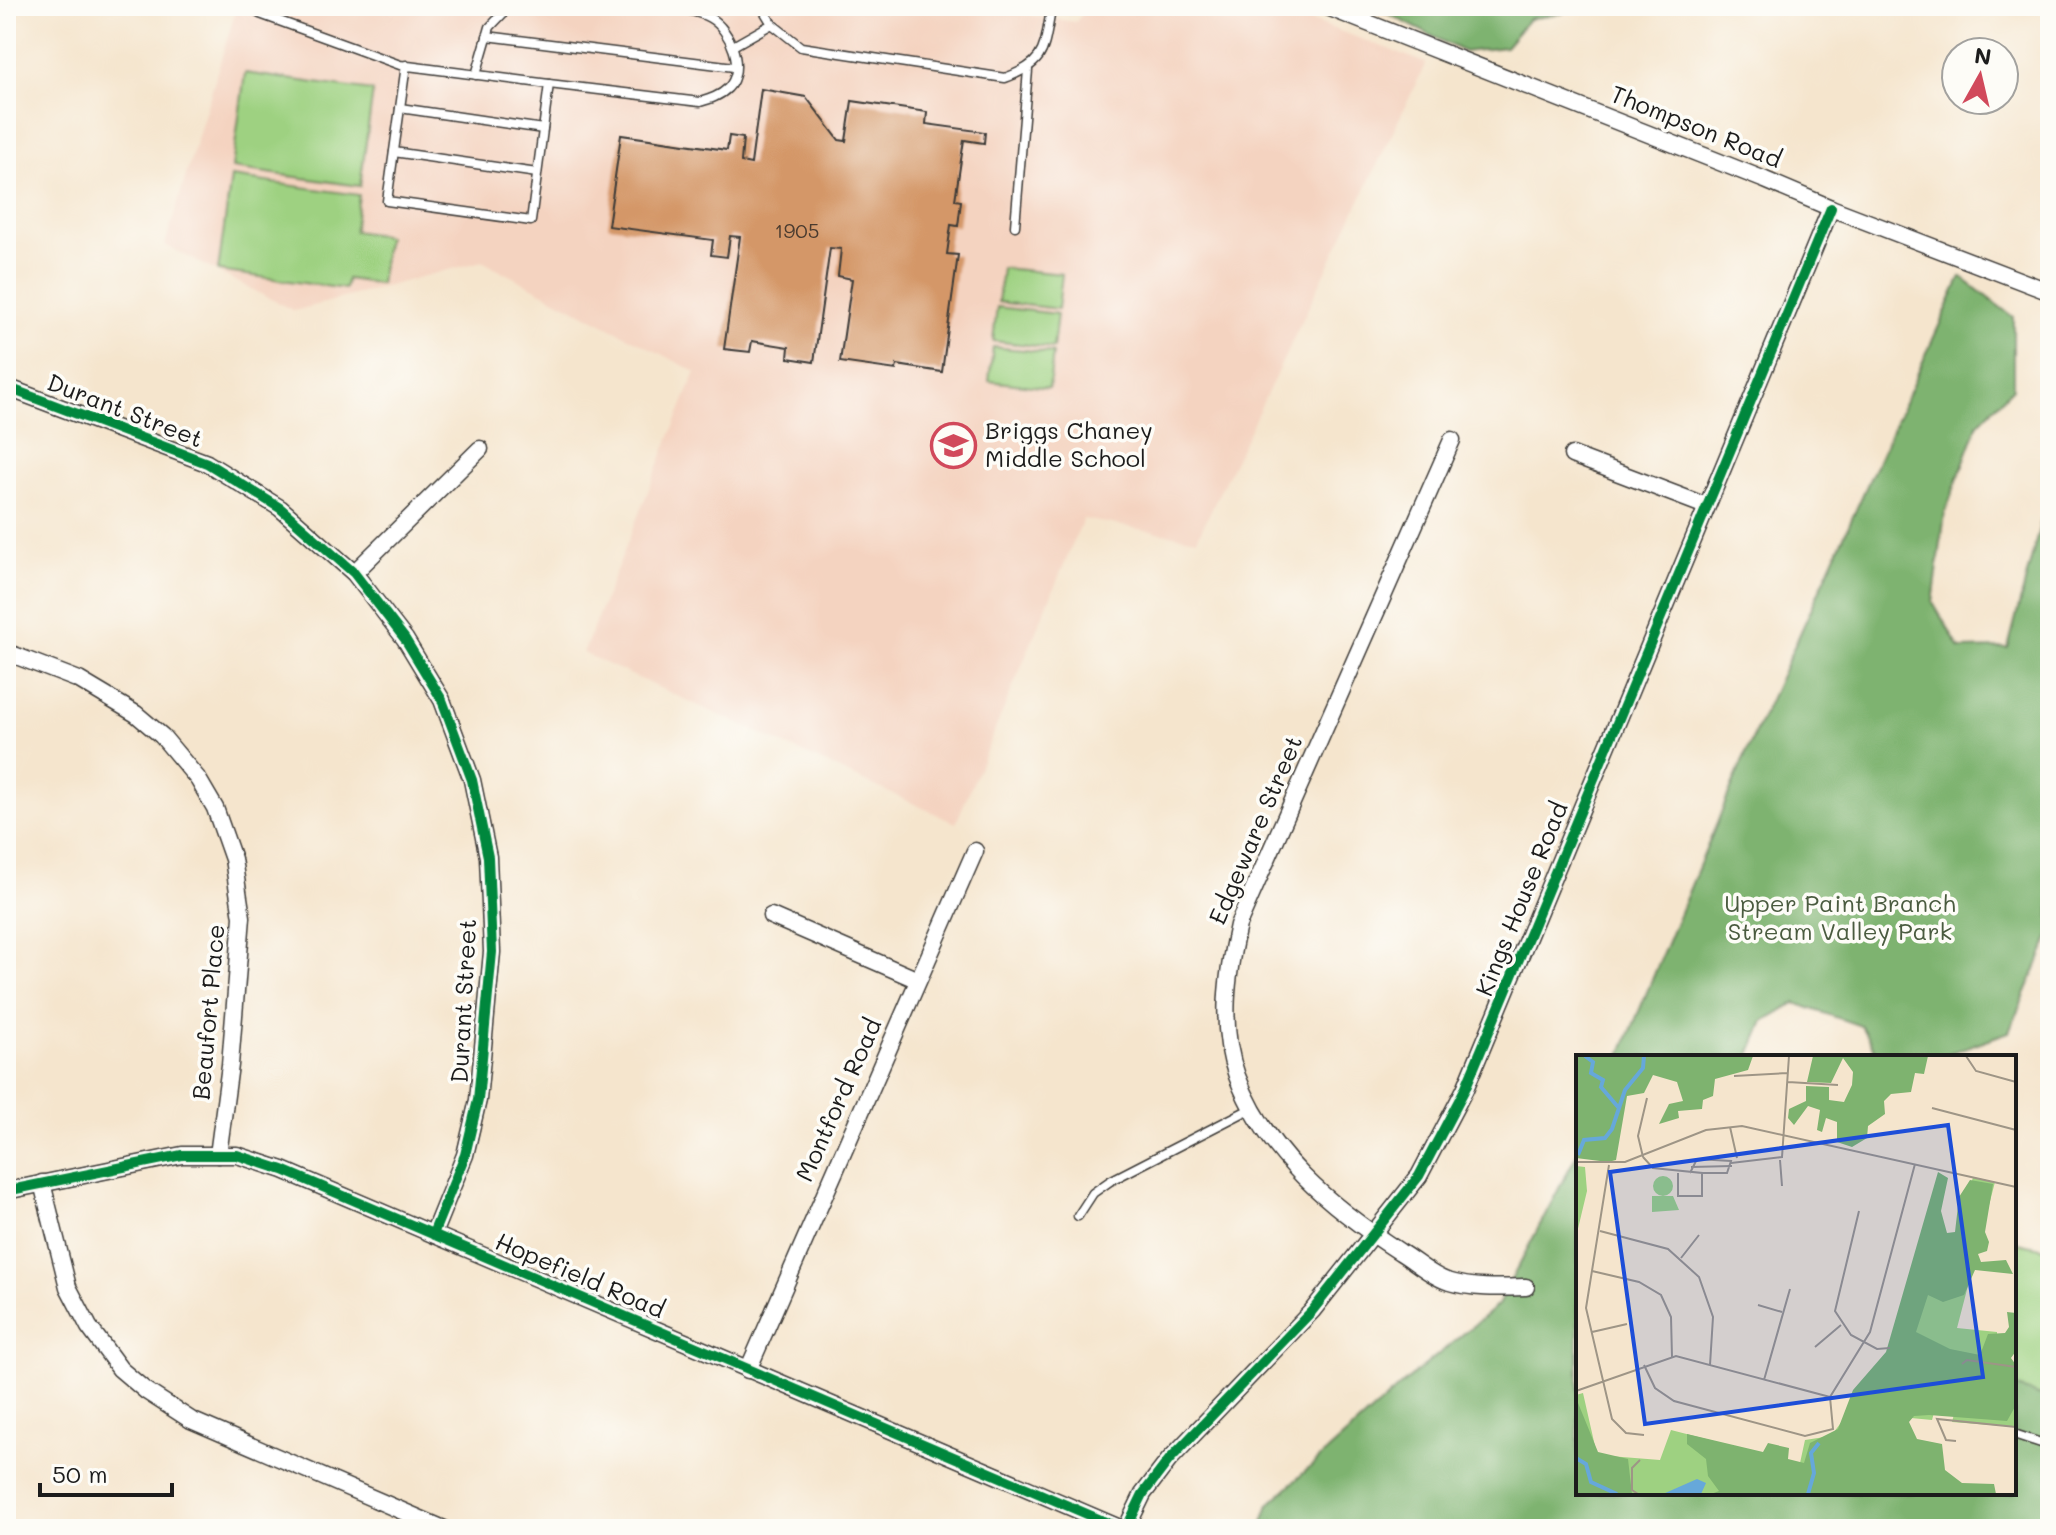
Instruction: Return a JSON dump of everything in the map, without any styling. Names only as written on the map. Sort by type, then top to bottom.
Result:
[{"type":"street","name":"Thompson Road","points":[[1325,6],[2050,292]]},
{"type":"street","name":"Kings House Road","points":[[1124,1529],[1143,1494],[1169,1460],[1312,1311],[1419,1176],[1465,1089],[1831,208]]},
{"type":"street","name":"Durant Street","points":[[6,387],[207,463],[280,508],[354,573],[405,639],[442,700],[472,780],[488,857],[492,952],[478,1100],[465,1155],[433,1234]]},
{"type":"street","name":"Edgeware Street","points":[[1452,440],[1238,925],[1230,962],[1225,1018],[1237,1075],[1267,1136],[1304,1178],[1374,1235],[1443,1280],[1478,1288],[1526,1287]]},
{"type":"street","points":[[354,573],[480,449]]},
{"type":"street","points":[[1572,455],[1706,506]]},
{"type":"street","name":"Beaufort Place","points":[[6,652],[79,680],[136,714],[162,736],[198,779],[215,808],[233,859],[242,917],[230,1065],[218,1155]]},
{"type":"street","name":"Montford Road","points":[[748,1370],[975,851]]},
{"type":"street","points":[[771,916],[918,980]]},
{"type":"street","name":"Hopefield Road","points":[[6,1191],[182,1155],[237,1155],[283,1170],[1124,1529]]},
{"type":"street","points":[[42,1183],[68,1287],[120,1369],[146,1391],[191,1420],[444,1529]]},
{"type":"lane","points":[[247,6],[260,14],[406,65],[700,102],[717,96],[730,86],[734,67],[731,38],[712,19],[698,12],[656,6]]},
{"type":"lane","points":[[476,75],[490,27],[510,6]]},
{"type":"lane","points":[[761,6],[772,24],[801,47],[1005,78],[1028,70],[1041,56],[1052,6]]},
{"type":"lane","points":[[733,46],[772,24]]},
{"type":"lane","points":[[487,36],[734,67]]},
{"type":"lane","points":[[406,65],[387,201],[531,221],[549,84]]},
{"type":"lane","points":[[1015,226],[1028,70]]},
{"type":"lane","points":[[400,108],[543,129]]},
{"type":"lane","points":[[394,152],[537,173]]},
{"type":"lane","points":[[1078,1216],[1093,1193],[1110,1181],[1253,1107]]},
{"type":"lane","points":[[2016,1435],[2050,1446]]},
{"type":"shaded area","name":"Briggs Chaney Middle School","points":[[237,6],[971,6],[1075,22],[1091,6],[1272,6],[1426,63],[1197,539],[1083,519],[956,823],[583,653],[696,372],[482,261],[294,311],[165,245]]},
{"type":"green space","points":[[1382,6],[1565,6],[1563,13],[1529,19],[1505,47],[1464,52],[1382,11]]},
{"type":"green space","points":[[245,73],[373,91],[360,186],[232,168]]},
{"type":"green space","points":[[231,177],[359,195],[354,231],[387,236],[380,284],[347,279],[345,289],[218,271]]},
{"type":"green space","points":[[1002,268],[1062,274],[1058,309],[998,302]]},
{"type":"green space","name":"Upper Paint Branch Stream Valley Park","points":[[1961,277],[2013,317],[2013,388],[1978,424],[1945,513],[1933,603],[1960,649],[2008,648],[2050,487],[2050,936],[2009,1032],[1944,1055],[1877,1055],[1861,1026],[1795,1003],[1764,1021],[1750,1055],[1621,1055],[1746,753]]},
{"type":"green space","points":[[997,307],[1057,314],[1053,348],[993,341]]},
{"type":"green space","points":[[993,347],[1053,353],[1049,388],[989,381]]},
{"type":"green space","points":[[1576,1156],[1576,1495],[2016,1495],[2016,1388],[2050,1399],[2050,1529],[1261,1529],[1269,1504],[1406,1381],[1498,1305]]},
{"type":"green space","points":[[2016,1242],[2050,1250],[2050,1529],[1936,1529],[2010,1495],[2016,1495]]},
{"type":"building","points":[[761,89],[806,97],[839,140],[846,141],[852,101],[927,112],[926,124],[985,132],[984,143],[964,140],[955,200],[961,201],[958,226],[951,225],[947,254],[958,255],[942,372],[897,365],[896,370],[840,362],[852,279],[838,276],[841,249],[830,248],[814,362],[788,358],[789,347],[752,341],[750,352],[724,349],[740,237],[730,236],[727,257],[711,255],[713,240],[608,226],[621,135],[727,150],[729,136],[743,138],[741,162],[751,164]]},
{"type":"cycle path","points":[[1126,1529],[1143,1494],[1169,1460],[1312,1311],[1419,1176],[1465,1089],[1831,208]]},
{"type":"cycle path","points":[[6,387],[207,463],[280,508],[354,573],[405,639],[442,700],[472,780],[488,857],[492,952],[478,1100],[465,1155],[433,1234]]},
{"type":"cycle path","points":[[6,1191],[182,1155],[237,1155],[283,1170],[1122,1529]]},
{"type":"place","name":"Briggs Chaney Middle School","points":[[954,445]]}]
